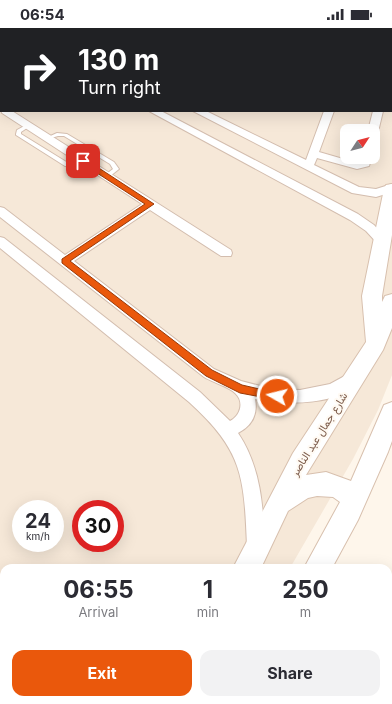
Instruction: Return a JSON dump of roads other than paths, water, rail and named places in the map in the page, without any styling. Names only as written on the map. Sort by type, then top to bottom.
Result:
[{"type":"main road","points":[[376,344],[372,296],[392,189]]},
{"type":"main road","name":"شارع جمال عبد الناصر","points":[[251,559],[301,461],[362,369],[376,344],[392,301]]},
{"type":"main road","points":[[319,564],[355,497],[381,441],[392,412]]},
{"type":"main road","points":[[279,503],[299,489],[310,484],[321,483],[333,485],[345,490],[355,497]]},
{"type":"street","points":[[7,112],[226,253]]},
{"type":"street","points":[[156,112],[362,222],[382,241]]},
{"type":"street","points":[[200,112],[356,190],[376,193],[392,189]]},
{"type":"street","points":[[308,166],[327,112]]},
{"type":"street","points":[[375,124],[378,112]]},
{"type":"street","points":[[313,154],[340,161]]},
{"type":"street","points":[[350,164],[357,166],[365,164]]},
{"type":"street","points":[[338,209],[352,206],[356,203],[358,199],[356,190]]},
{"type":"street","points":[[34,268],[60,258],[150,204]]},
{"type":"street","points":[[0,211],[209,373],[240,389],[277,396],[296,397],[323,393],[347,384],[362,369]]},
{"type":"street","points":[[0,242],[197,399],[227,430],[239,448],[247,468],[253,490],[251,559]]},
{"type":"street","points":[[227,430],[242,423],[250,409],[246,395],[240,389]]},
{"type":"lane","points":[[28,126],[19,131],[18,134],[67,165],[75,165],[83,161]]},
{"type":"lane","points":[[48,138],[57,134],[65,135],[112,163],[116,169],[107,176]]}]
